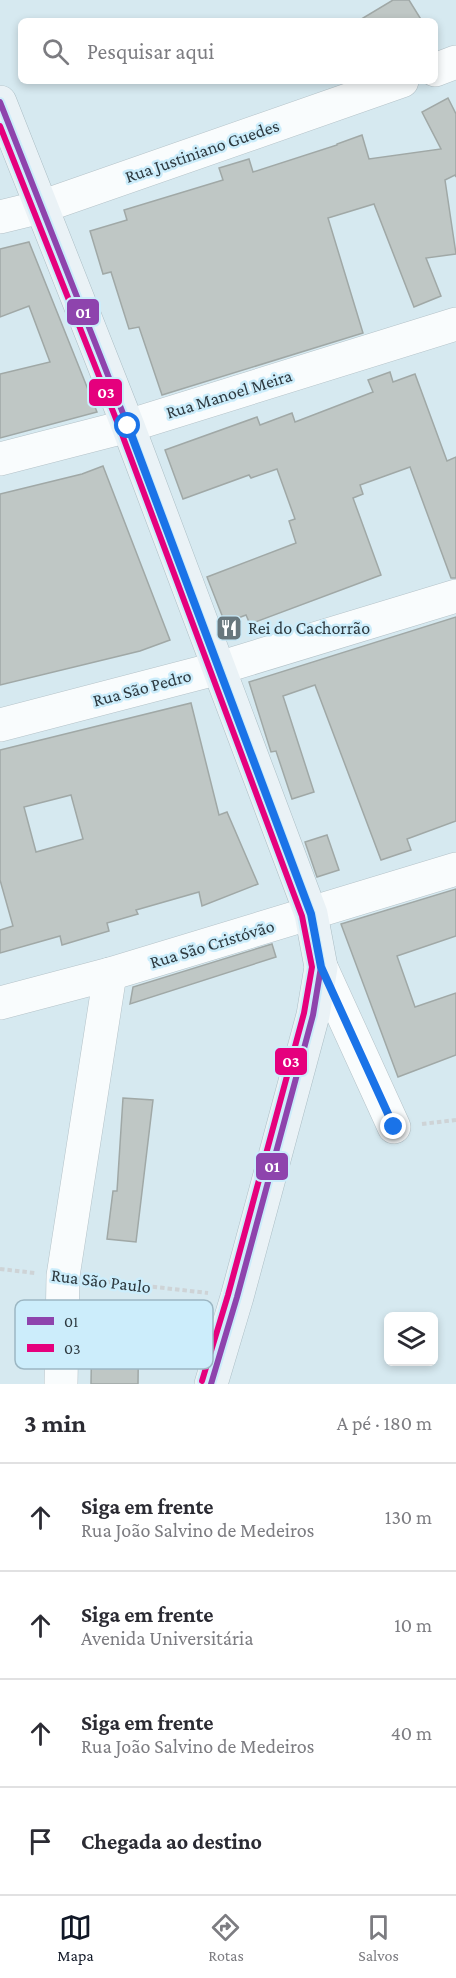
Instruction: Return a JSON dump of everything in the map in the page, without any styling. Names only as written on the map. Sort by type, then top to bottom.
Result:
[{"type":"main road","points":[[0,102],[128,426],[311,914],[321,967],[313,1015],[237,1297],[211,1384]]},
{"type":"street","points":[[438,69],[456,62]]},
{"type":"street","name":"Rua Justiniano Guedes","points":[[0,217],[41,207],[393,84]]},
{"type":"street","name":"Rua Manoel Meira","points":[[0,459],[128,426],[456,324]]},
{"type":"street","name":"Rua São Pedro","points":[[0,725],[219,668],[456,596]]},
{"type":"street","name":"Rua São Cristóvão","points":[[0,1003],[110,974],[456,869]]},
{"type":"street","points":[[321,967],[394,1127]]},
{"type":"street","points":[[63,1300],[63,1276],[110,974]]},
{"type":"street","points":[[61,1369],[61,1384]]},
{"type":"path","name":"Rua São Paulo","points":[[0,1269],[237,1297]]},
{"type":"building","points":[[393,0],[409,0],[420,18],[363,18]]},
{"type":"building","points":[[448,98],[456,114],[456,177],[455,175],[445,180],[456,254],[426,258],[441,296],[414,307],[374,204],[328,218],[363,333],[162,395],[139,327],[129,329],[111,272],[103,274],[90,231],[127,220],[124,210],[223,180],[219,168],[249,159],[253,172],[362,135],[369,159],[441,149],[422,112]]},
{"type":"building","points":[[29,242],[97,412],[0,438],[0,374],[50,362],[29,306],[0,317],[0,249]]},
{"type":"building","points":[[390,372],[393,382],[415,374],[447,461],[456,457],[456,578],[451,578],[410,467],[360,485],[363,494],[353,498],[381,575],[250,624],[246,615],[225,623],[207,577],[296,543],[289,521],[295,519],[277,469],[251,478],[249,475],[183,499],[165,450],[257,417],[260,425],[292,413],[295,422],[373,392],[368,380]]},
{"type":"building","points":[[103,466],[170,640],[140,651],[0,685],[0,494],[82,474]]},
{"type":"building","points":[[456,617],[456,821],[407,839],[411,850],[381,860],[315,685],[283,696],[314,792],[292,799],[276,751],[271,752],[249,682]]},
{"type":"building","points":[[191,703],[219,815],[227,812],[258,884],[202,906],[199,892],[136,910],[138,914],[107,923],[109,931],[62,945],[60,936],[0,953],[0,930],[13,926],[0,880],[0,750]],"holes":[[[71,795],[83,839],[36,852],[24,807]]]},
{"type":"building","points":[[327,835],[339,870],[317,877],[305,842]]},
{"type":"building","points":[[456,889],[456,936],[397,956],[415,1007],[456,993],[456,1055],[398,1077],[341,924]]},
{"type":"building","points":[[272,944],[276,957],[130,1004],[133,987]]},
{"type":"building","points":[[123,1098],[153,1100],[136,1242],[107,1239],[113,1191],[117,1191]]},
{"type":"building","points":[[91,1369],[138,1369],[138,1384],[91,1384]]},
{"type":"transit line","name":"01","points":[[0,102],[128,426],[311,914],[321,967],[313,1015],[237,1297],[211,1384]]},
{"type":"transit line","name":"03","points":[[0,126],[120,429],[302,916],[312,967],[304,1013],[213,1345]]},
{"type":"transit line","name":"03","points":[[202,1381],[206,1369]]},
{"type":"place","name":"Rei do Cachorrão","points":[[229,628]]},
{"type":"route","points":[[128,426],[311,914],[321,967],[394,1127]]}]
